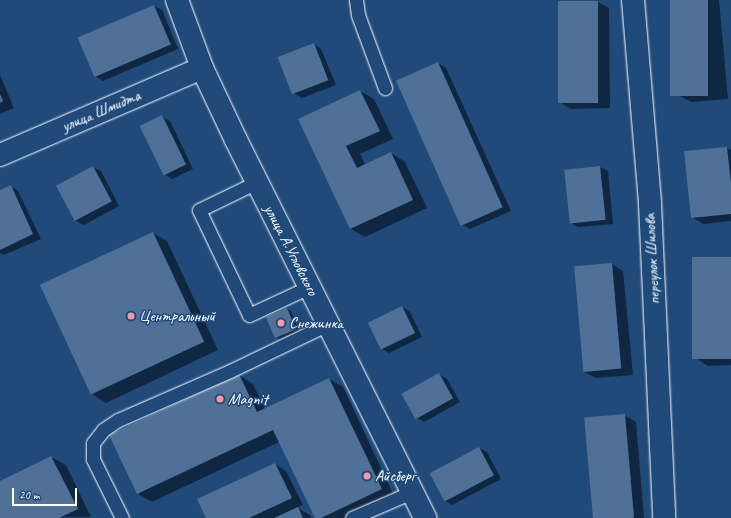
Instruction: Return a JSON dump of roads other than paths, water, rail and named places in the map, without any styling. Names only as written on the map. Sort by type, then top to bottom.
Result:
[{"type":"street","name":"улица А.Угловского","points":[[177,0],[202,68],[236,140],[425,518]]},
{"type":"street","name":"переулок Шилова","points":[[633,0],[650,204],[664,518]]},
{"type":"street","name":"улица Шмидта","points":[[0,155],[202,68]]},
{"type":"lane","points":[[356,0],[358,15],[385,88]]},
{"type":"lane","points":[[257,182],[199,210],[249,315],[309,287]]},
{"type":"lane","points":[[122,518],[94,459],[94,443],[103,430],[118,420],[230,371],[328,324]]},
{"type":"lane","points":[[352,518],[412,492]]},
{"type":"place","name":"Центральный","points":[[131,316]]},
{"type":"place","name":"Снежинка","points":[[281,323]]},
{"type":"place","name":"Magnit","points":[[220,399]]},
{"type":"place","name":"Айсберг","points":[[367,476]]}]
